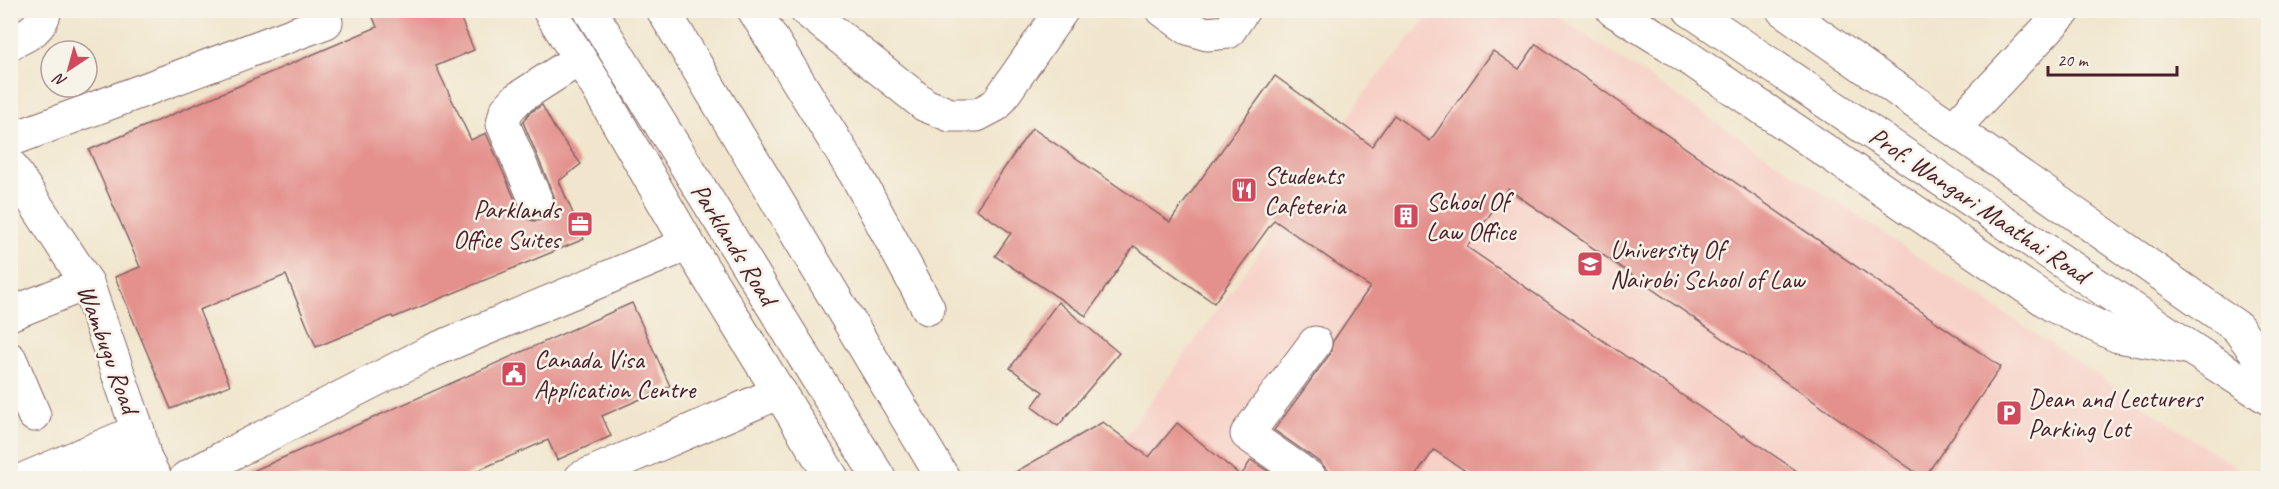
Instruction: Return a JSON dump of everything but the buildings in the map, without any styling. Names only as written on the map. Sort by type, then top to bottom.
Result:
[{"type":"main road","points":[[10,43],[34,31],[43,19],[45,10]]},
{"type":"main road","points":[[549,10],[595,83],[688,244],[832,478]]},
{"type":"main road","name":"Parklands Road","points":[[590,10],[879,478]]},
{"type":"main road","points":[[663,10],[943,478]]},
{"type":"main road","points":[[754,10],[858,178],[928,308]]},
{"type":"main road","points":[[806,10],[925,105],[950,115],[977,115],[996,105],[1062,10]]},
{"type":"main road","points":[[1163,10],[1188,28],[1207,34],[1227,32],[1243,10]]},
{"type":"main road","points":[[1613,10],[1668,44],[2054,306],[2118,336],[2192,349]]},
{"type":"main road","name":"Prof. Wangari Maathai Road","points":[[1690,10],[2268,398]]},
{"type":"main road","points":[[1783,10],[2237,327],[2268,368]]},
{"type":"main road","points":[[1954,128],[2065,10]]},
{"type":"main road","points":[[10,140],[326,22]]},
{"type":"main road","points":[[537,202],[503,124],[506,111],[517,99],[579,59]]},
{"type":"main road","name":"Wambugu Road","points":[[10,165],[87,283],[146,456]]},
{"type":"main road","points":[[186,478],[432,351],[688,244]]},
{"type":"main road","points":[[10,314],[87,283]]},
{"type":"main road","points":[[1310,478],[1247,434],[1315,343]]},
{"type":"main road","points":[[10,359],[34,414]]},
{"type":"main road","points":[[581,478],[780,392]]},
{"type":"main road","points":[[27,478],[146,456]]},
{"type":"main road","points":[[99,478],[146,456]]},
{"type":"shaded area","name":"University Of Nairobi School of Law","points":[[1433,10],[1549,11],[2252,478],[1095,478],[1287,214],[1366,91]]},
{"type":"place","name":"Students Cafeteria","points":[[1244,190]]},
{"type":"place","name":"School Of Law Office","points":[[1406,216]]},
{"type":"place","name":"Parklands Office Suites","points":[[580,224]]},
{"type":"place","name":"University Of Nairobi School of Law","points":[[1590,264]]},
{"type":"place","name":"Canada Visa Application Centre","points":[[514,374]]},
{"type":"place","name":"Dean and Lecturers Parking Lot","points":[[2009,413]]}]
